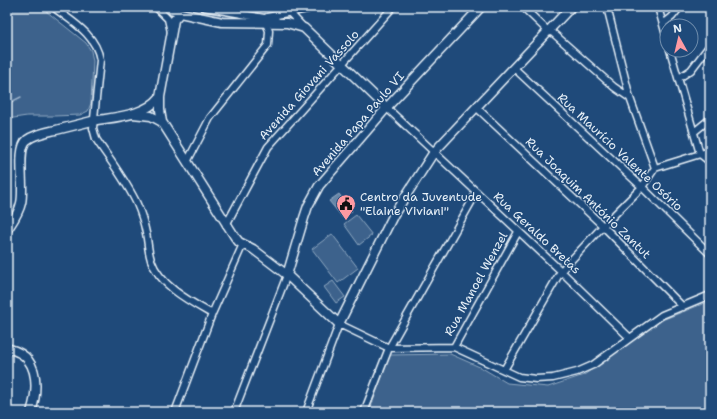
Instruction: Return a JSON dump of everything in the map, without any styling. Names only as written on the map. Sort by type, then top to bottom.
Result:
[{"type":"main road","name":"Avenida Papa Paulo VI","points":[[287,275],[308,206],[319,186],[387,108],[481,7]]},
{"type":"main road","points":[[304,28],[265,20],[222,22],[180,13],[174,20],[171,33],[160,97],[160,110],[162,122],[235,237],[287,275],[339,324],[394,214],[434,152],[571,7]]},
{"type":"main road","name":"Rua Geraldo Bretas","points":[[304,28],[387,108]]},
{"type":"main road","points":[[7,230],[16,215],[21,202],[23,186],[22,154],[23,147],[27,140],[47,132],[131,114],[149,107],[160,97]]},
{"type":"main road","points":[[131,114],[151,116],[162,122]]},
{"type":"main road","points":[[7,348],[16,351],[28,360],[34,373],[36,385],[31,412]]},
{"type":"street","points":[[53,7],[83,30],[92,39],[99,54],[100,60],[93,121],[96,139],[133,197],[143,218],[151,261],[156,270],[180,295],[212,314]]},
{"type":"street","points":[[156,7],[168,19],[171,33]]},
{"type":"street","points":[[160,7],[180,13]]},
{"type":"street","points":[[203,7],[265,20],[285,11],[317,7]]},
{"type":"street","name":"Avenida Giovani Vassolo","points":[[226,225],[268,147],[393,7]]},
{"type":"street","points":[[523,7],[548,31],[553,33],[614,87],[630,98]]},
{"type":"street","points":[[607,7],[630,98],[655,168]]},
{"type":"street","points":[[658,7],[661,18]]},
{"type":"street","points":[[671,18],[680,7]]},
{"type":"street","name":"Rua Geraldo Bretas","points":[[285,11],[304,28]]},
{"type":"street","points":[[187,162],[210,118],[268,45],[269,31],[265,20]]},
{"type":"street","points":[[678,78],[691,70],[710,45]]},
{"type":"street","points":[[672,58],[700,154],[710,162]]},
{"type":"street","name":"Rua Maurício Valente Osório","points":[[514,68],[642,187],[710,254]]},
{"type":"street","name":"Rua Joaquim António Zantut","points":[[476,107],[603,226],[683,307]]},
{"type":"street","name":"Rua Geraldo Bretas","points":[[387,108],[561,271],[630,338]]},
{"type":"street","points":[[694,132],[710,119]]},
{"type":"street","points":[[504,370],[561,271],[642,187],[655,168],[710,151]]},
{"type":"street","points":[[364,412],[389,348],[477,192]]},
{"type":"street","name":"Rua Manoel Wenzel","points":[[454,347],[518,232]]},
{"type":"street","points":[[175,412],[212,314],[243,244]]},
{"type":"street","name":"Avenida Papa Paulo VI","points":[[234,412],[287,275]]},
{"type":"street","points":[[306,412],[339,324],[389,348],[454,347],[519,377],[536,379],[553,378],[593,364],[662,315],[710,295]]},
{"type":"shaded area","points":[[7,7],[41,7],[86,43],[91,51],[93,61],[91,103],[88,111],[80,115],[27,116],[7,119]]},
{"type":"shaded area","points":[[168,7],[192,7],[230,14],[234,18],[226,20]]},
{"type":"shaded area","points":[[339,194],[352,211],[343,218],[329,201]]},
{"type":"shaded area","points":[[356,215],[372,235],[359,245],[344,224]]},
{"type":"shaded area","points":[[332,234],[358,268],[338,283],[312,249]]},
{"type":"shaded area","points":[[333,281],[345,297],[336,303],[324,287]]},
{"type":"shaded area","points":[[710,301],[710,412],[369,412],[390,355],[450,354],[482,368],[507,383],[548,387],[584,375],[662,320]]},
{"type":"waterway","points":[[7,104],[21,97]]},
{"type":"place","name":"Centro da Juventude \"Elaine Viviani\"","points":[[346,221]]}]
